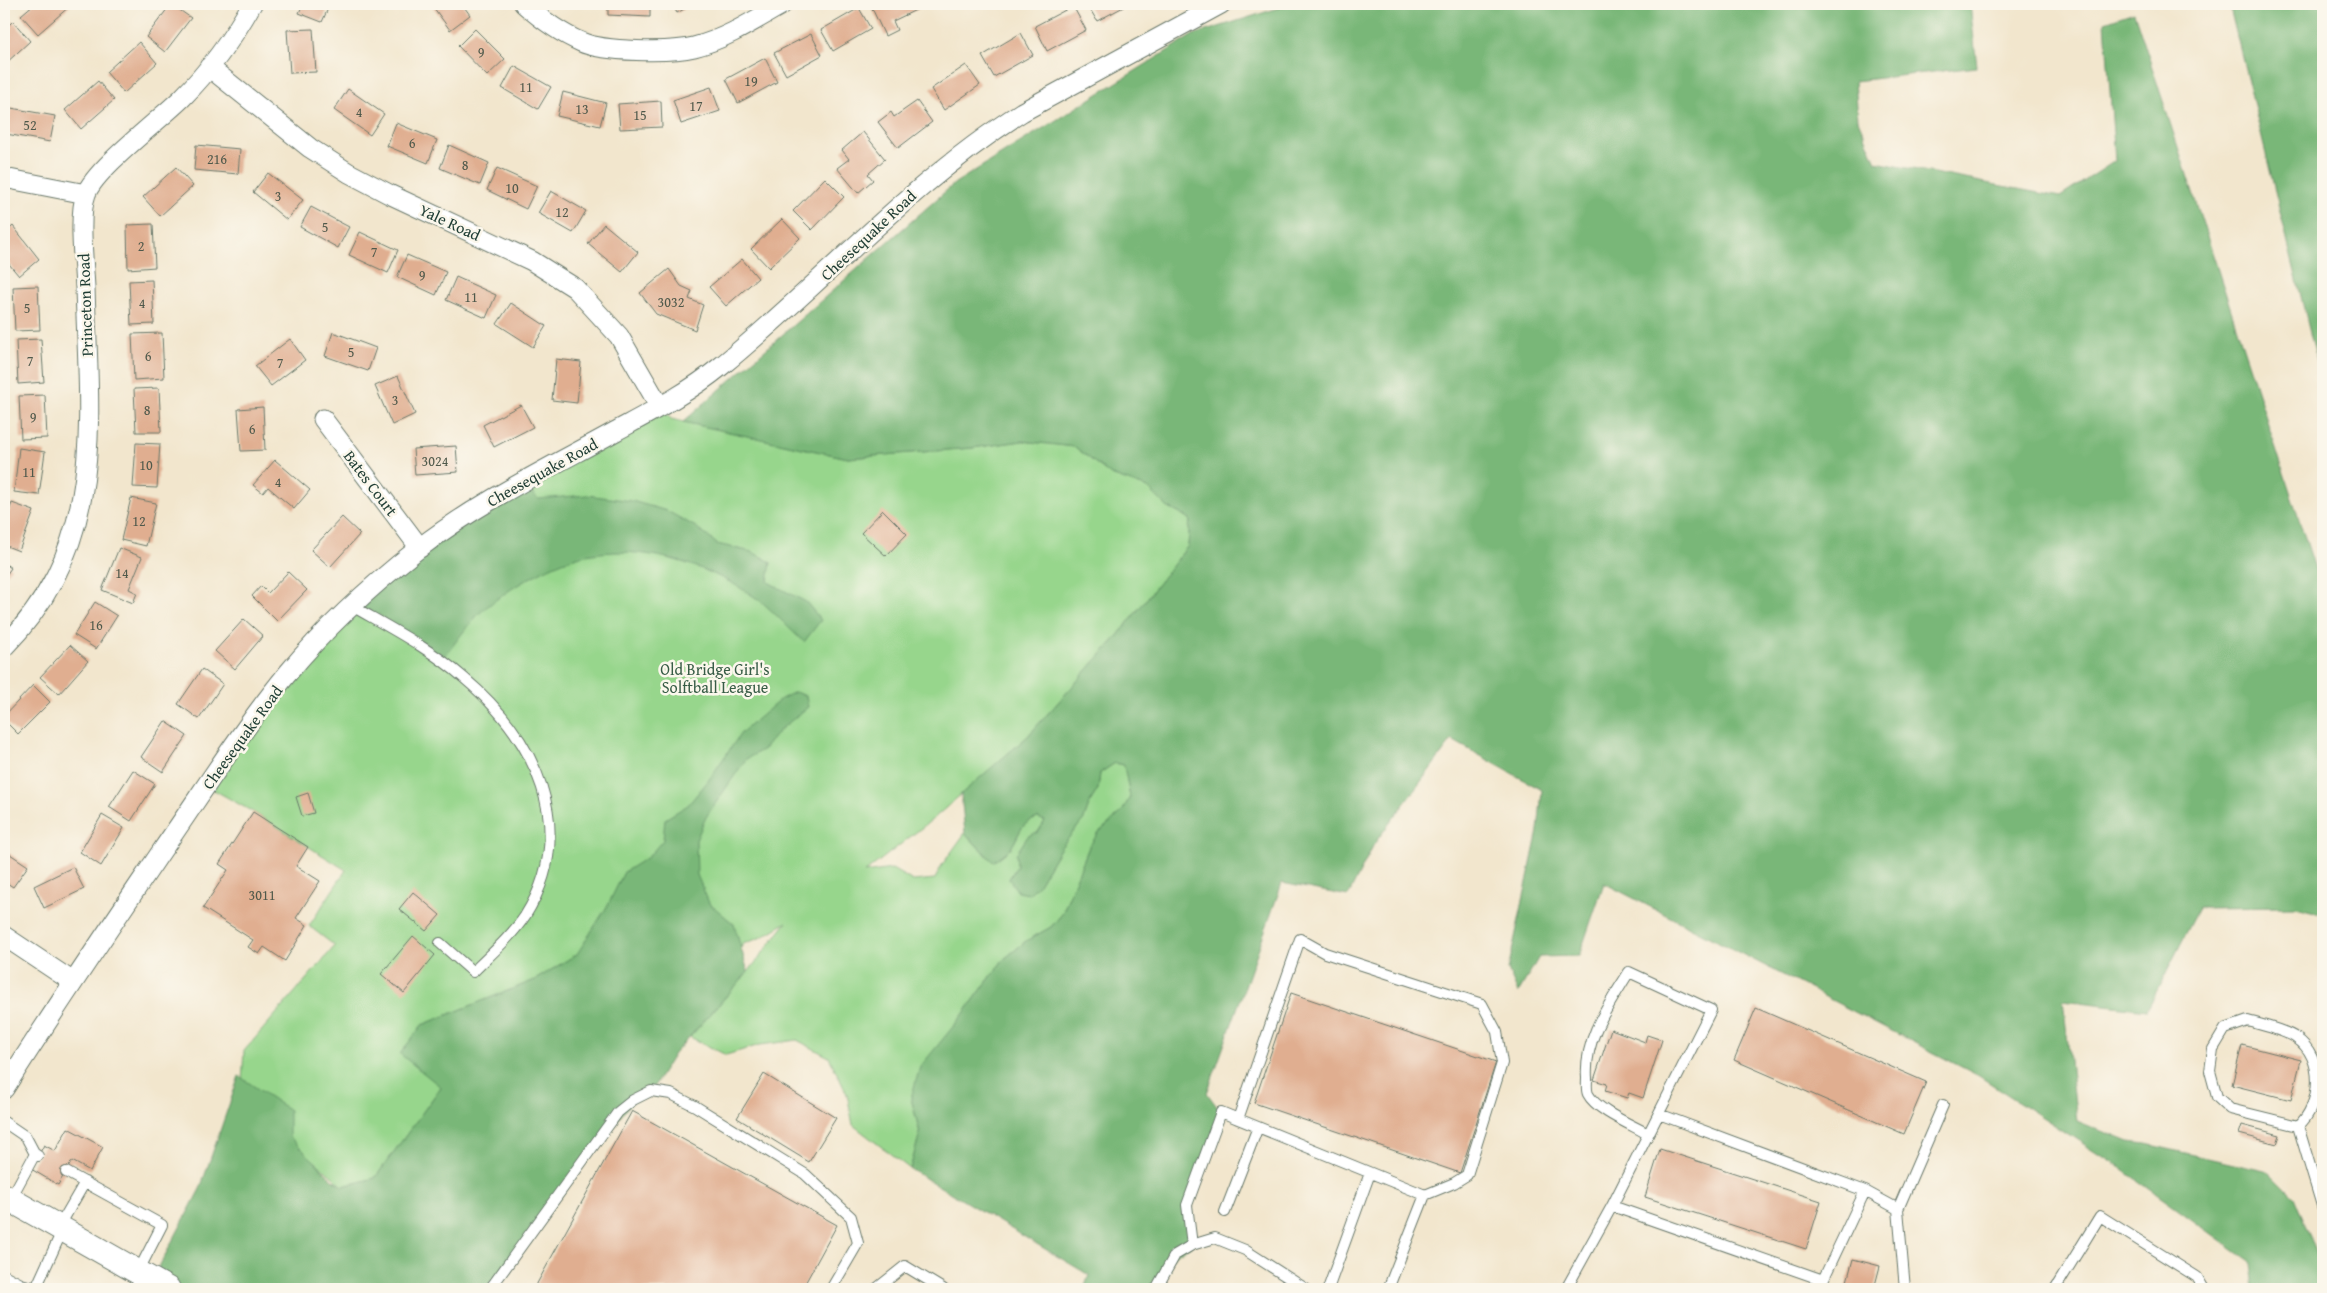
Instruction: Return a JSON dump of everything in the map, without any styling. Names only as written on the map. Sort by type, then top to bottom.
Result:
[{"type":"street","name":"Princeton Road","points":[[4,647],[28,621],[51,587],[72,540],[80,511],[86,474],[89,432],[82,228],[86,194],[96,179],[111,163],[182,98],[227,43],[252,4]]},
{"type":"street","points":[[524,4],[544,21],[582,43],[655,51],[693,47],[731,33],[783,4]]},
{"type":"street","name":"Cheesequake Road","points":[[4,1089],[73,982],[231,750],[300,659],[352,606],[420,548],[471,512],[660,407],[718,369],[796,303],[903,201],[967,149],[1022,112],[1221,4]]},
{"type":"street","name":"Yale Road","points":[[209,67],[310,148],[349,173],[389,194],[532,261],[575,288],[619,336],[660,407]]},
{"type":"street","points":[[4,178],[86,194]]},
{"type":"street","name":"Bates Court","points":[[323,419],[420,548]]},
{"type":"street","points":[[4,936],[73,982]]},
{"type":"street","points":[[7,1198],[168,1289]]},
{"type":"lane","points":[[352,606],[424,648],[464,678],[506,721],[525,747],[539,778],[548,807],[550,832],[548,857],[543,877],[524,917],[501,945],[473,972],[440,942]]},
{"type":"lane","points":[[1192,1245],[1188,1205],[1221,1112],[1258,1128],[1425,1194],[1454,1183],[1467,1175],[1502,1063],[1497,1032],[1482,1004],[1325,953],[1300,938],[1238,1119]]},
{"type":"lane","points":[[1566,1289],[1612,1206],[1711,1010],[1628,972],[1598,1022],[1590,1046],[1586,1071],[1588,1093],[1600,1107],[1648,1134]]},
{"type":"lane","points":[[2248,1021],[2296,1038],[2315,1058],[2317,1094],[2308,1118],[2298,1126],[2230,1109],[2217,1096],[2210,1072],[2213,1049],[2226,1029],[2248,1021]]},
{"type":"lane","points":[[490,1289],[618,1112],[633,1100],[651,1091],[670,1094],[695,1106],[805,1174],[851,1217],[858,1244],[832,1289]]},
{"type":"lane","points":[[1906,1289],[1898,1209],[1943,1105]]},
{"type":"lane","points":[[1658,1114],[1865,1191],[1898,1209]]},
{"type":"lane","points":[[4,1122],[26,1137],[36,1155],[7,1198]]},
{"type":"lane","points":[[2298,1126],[2323,1209]]},
{"type":"lane","points":[[1225,1212],[1258,1128]]},
{"type":"lane","points":[[66,1172],[162,1224],[138,1272]]},
{"type":"lane","points":[[1328,1289],[1370,1172]]},
{"type":"lane","points":[[4,1275],[21,1284],[36,1288],[61,1228],[85,1182]]},
{"type":"lane","points":[[1612,1206],[1823,1280],[1865,1191]]},
{"type":"lane","points":[[1388,1289],[1425,1194]]},
{"type":"lane","points":[[2055,1289],[2100,1216],[2197,1277],[2204,1289]]},
{"type":"lane","points":[[1156,1289],[1174,1255],[1192,1245],[1215,1238],[1245,1250],[1306,1289]]},
{"type":"lane","points":[[876,1289],[905,1266],[943,1289]]},
{"type":"green space","points":[[1291,4],[1970,4],[1977,67],[1855,81],[1858,120],[1876,162],[2060,197],[2115,161],[2105,22],[2134,12],[2323,593],[2323,914],[2295,907],[2199,908],[2147,1010],[2063,1000],[2077,1121],[2128,1142],[2146,1144],[2269,1172],[2294,1197],[2317,1254],[2323,1262],[2323,1289],[2255,1289],[2252,1263],[2119,1167],[1979,1076],[1604,883],[1579,956],[1539,957],[1518,993],[1508,970],[1538,831],[1542,790],[1452,740],[1374,844],[1348,896],[1282,883],[1207,1093],[1221,1112],[1187,1205],[1192,1245],[1175,1255],[1156,1289],[1084,1289],[1089,1275],[910,1169],[920,1133],[911,1098],[920,1067],[965,1012],[1003,960],[1026,941],[1051,927],[1062,914],[1089,847],[1098,833],[1122,812],[1130,797],[1124,765],[1115,763],[1100,773],[1098,789],[1090,802],[1084,819],[1061,847],[1039,884],[1029,894],[1018,892],[1009,879],[1017,866],[1016,854],[1028,836],[1038,832],[1045,821],[1038,818],[1027,823],[1021,829],[1010,848],[993,862],[965,833],[961,794],[1027,737],[1116,638],[1188,546],[1190,519],[1167,507],[1148,488],[1111,475],[1075,447],[1022,441],[972,448],[848,458],[683,422],[955,183],[1193,35]]},
{"type":"green space","points":[[2229,4],[2323,4],[2323,386]]},
{"type":"green space","name":"Old Bridge Girl's Solftball League","points":[[660,407],[671,419],[848,458],[972,448],[1022,441],[1075,447],[1111,475],[1148,488],[1167,507],[1190,519],[1188,546],[1116,638],[1027,737],[933,819],[864,873],[892,869],[913,881],[935,879],[942,865],[965,833],[993,862],[1010,848],[1021,829],[1027,823],[1038,818],[1045,821],[1009,879],[1039,884],[1061,847],[1084,819],[1090,802],[1098,789],[1100,773],[1115,763],[1124,765],[1130,797],[1122,812],[1089,847],[1062,914],[1051,927],[1026,941],[1003,960],[965,1012],[911,1098],[920,1133],[910,1169],[853,1125],[847,1094],[829,1057],[797,1040],[760,1045],[726,1055],[690,1037],[748,972],[787,922],[762,937],[743,944],[737,956],[577,954],[535,980],[422,1025],[441,1087],[375,1178],[343,1186],[241,1097],[244,1051],[335,946],[309,926],[346,870],[253,812],[207,786],[272,693],[397,566]]},
{"type":"green space","points":[[523,483],[538,499],[587,495],[632,501],[667,511],[696,527],[717,544],[752,552],[771,562],[768,582],[806,602],[821,620],[804,642],[763,603],[725,579],[682,562],[659,556],[614,552],[592,554],[564,561],[519,584],[482,611],[441,661],[352,606]]},
{"type":"green space","points":[[795,692],[806,696],[808,707],[781,729],[764,749],[746,759],[706,817],[696,840],[697,875],[709,903],[734,924],[748,972],[674,1054],[651,1091],[633,1100],[490,1289],[168,1289],[152,1280],[200,1189],[239,1076],[289,1110],[289,1136],[333,1180],[343,1186],[375,1178],[441,1087],[400,1054],[422,1025],[535,980],[577,954],[608,905],[624,872],[648,857],[663,840],[665,819],[688,805],[708,781],[741,733],[781,699]]},
{"type":"building","points":[[34,4],[71,5],[38,34],[21,15]]},
{"type":"building","points":[[171,4],[191,18],[165,52],[146,37]]},
{"type":"building","points":[[303,4],[330,4],[322,22],[299,13]]},
{"type":"building","points":[[431,4],[462,4],[470,15],[450,30]]},
{"type":"building","points":[[608,4],[650,4],[650,17],[608,15]]},
{"type":"building","points":[[672,4],[693,4],[677,13]]},
{"type":"building","points":[[870,4],[918,4],[920,8],[893,21],[897,30],[885,36]]},
{"type":"building","points":[[1087,4],[1129,4],[1097,21]]},
{"type":"building","points":[[1073,6],[1086,30],[1047,51],[1035,26]]},
{"type":"building","points":[[859,8],[871,29],[833,51],[821,30]]},
{"type":"building","points":[[13,21],[30,41],[4,65],[4,30]]},
{"type":"building","points":[[313,29],[316,72],[290,73],[287,30]]},
{"type":"building","points":[[475,29],[505,59],[487,76],[458,46]]},
{"type":"building","points":[[1021,33],[1033,55],[994,77],[982,56]]},
{"type":"building","points":[[811,34],[822,55],[786,75],[774,53]]},
{"type":"building","points":[[139,42],[157,63],[124,93],[106,72]]},
{"type":"building","points":[[765,58],[777,82],[738,103],[726,79]]},
{"type":"building","points":[[966,65],[980,85],[944,110],[931,89]]},
{"type":"building","points":[[514,66],[551,87],[538,109],[502,88]]},
{"type":"building","points":[[98,81],[114,100],[81,129],[65,110]]},
{"type":"building","points":[[711,87],[720,111],[681,124],[673,100]]},
{"type":"building","points":[[348,89],[384,114],[370,135],[334,110]]},
{"type":"building","points":[[563,92],[606,103],[600,126],[557,116]]},
{"type":"building","points":[[661,101],[662,127],[620,129],[618,104]]},
{"type":"building","points":[[917,101],[932,122],[898,148],[878,122],[891,112],[894,117]]},
{"type":"building","points":[[11,108],[55,116],[50,142],[6,134]]},
{"type":"building","points":[[396,123],[437,140],[428,163],[387,146]]},
{"type":"building","points":[[863,132],[885,159],[868,174],[873,180],[858,193],[837,168],[849,159],[842,150]]},
{"type":"building","points":[[196,145],[240,149],[238,174],[194,170]]},
{"type":"building","points":[[449,145],[489,163],[480,185],[440,168]]},
{"type":"building","points":[[176,167],[193,186],[160,216],[143,197]]},
{"type":"building","points":[[497,168],[537,186],[526,209],[487,190]]},
{"type":"building","points":[[268,173],[303,200],[287,220],[253,192]]},
{"type":"building","points":[[825,178],[844,197],[812,230],[793,211]]},
{"type":"building","points":[[551,191],[586,211],[573,233],[538,213]]},
{"type":"building","points":[[311,207],[349,227],[338,248],[300,227]]},
{"type":"building","points":[[782,219],[800,238],[769,268],[751,249]]},
{"type":"building","points":[[153,224],[155,267],[128,269],[127,225]]},
{"type":"building","points":[[604,224],[638,252],[622,272],[588,244]]},
{"type":"building","points":[[13,226],[39,259],[19,276],[4,258],[4,234]]},
{"type":"building","points":[[360,232],[398,250],[388,273],[349,255]]},
{"type":"building","points":[[407,255],[446,272],[436,295],[397,277]]},
{"type":"building","points":[[742,259],[758,278],[726,306],[709,287]]},
{"type":"building","points":[[669,269],[681,286],[692,291],[689,299],[703,305],[695,330],[656,314],[640,293]]},
{"type":"building","points":[[456,277],[496,295],[486,318],[446,300]]},
{"type":"building","points":[[152,280],[154,324],[131,325],[129,281]]},
{"type":"building","points":[[38,286],[40,330],[15,331],[13,287]]},
{"type":"building","points":[[511,303],[546,326],[533,347],[497,324]]},
{"type":"building","points":[[333,332],[376,348],[368,371],[325,356]]},
{"type":"building","points":[[162,333],[164,378],[134,380],[132,334]]},
{"type":"building","points":[[41,339],[44,382],[18,384],[16,340]]},
{"type":"building","points":[[290,339],[305,360],[271,386],[255,366]]},
{"type":"building","points":[[556,359],[581,362],[577,403],[552,400]]},
{"type":"building","points":[[398,376],[415,414],[392,425],[375,386]]},
{"type":"building","points":[[159,388],[161,432],[136,432],[134,389]]},
{"type":"building","points":[[45,395],[47,438],[21,439],[19,396]]},
{"type":"building","points":[[521,405],[533,427],[494,447],[483,425]]},
{"type":"building","points":[[263,407],[265,450],[241,451],[238,409]]},
{"type":"building","points":[[136,443],[160,444],[157,488],[133,487]]},
{"type":"building","points":[[456,446],[458,472],[415,475],[413,449]]},
{"type":"building","points":[[19,448],[45,452],[39,495],[14,492]]},
{"type":"building","points":[[275,460],[310,490],[294,509],[268,487],[263,493],[253,485]]},
{"type":"building","points":[[131,498],[156,503],[146,546],[121,540]]},
{"type":"building","points":[[12,503],[34,511],[19,551],[4,545],[4,524]]},
{"type":"building","points":[[883,510],[907,534],[886,556],[861,533]]},
{"type":"building","points":[[342,517],[360,534],[330,567],[311,550]]},
{"type":"building","points":[[119,548],[142,557],[129,589],[137,593],[133,603],[102,590]]},
{"type":"building","points":[[4,563],[11,568],[4,578]]},
{"type":"building","points":[[288,572],[307,590],[277,621],[252,596],[261,586],[268,593]]},
{"type":"building","points":[[95,602],[117,616],[96,649],[74,635]]},
{"type":"building","points":[[244,619],[263,636],[235,669],[215,651]]},
{"type":"building","points":[[70,645],[88,661],[59,694],[40,677]]},
{"type":"building","points":[[202,669],[223,684],[199,719],[178,704]]},
{"type":"building","points":[[33,685],[50,702],[18,734],[4,720],[4,716]]},
{"type":"building","points":[[165,721],[187,736],[163,772],[141,757]]},
{"type":"building","points":[[133,770],[155,784],[131,821],[109,807]]},
{"type":"building","points":[[308,793],[314,813],[302,816],[296,797]]},
{"type":"building","points":[[253,812],[308,847],[296,866],[320,881],[296,918],[307,925],[285,961],[264,947],[259,954],[248,947],[253,940],[203,908],[228,870],[219,864]]},
{"type":"building","points":[[102,815],[124,828],[101,866],[80,852]]},
{"type":"building","points":[[4,850],[28,866],[13,887],[4,881]]},
{"type":"building","points":[[73,867],[84,889],[44,908],[34,886]]},
{"type":"building","points":[[413,892],[440,915],[426,931],[399,909]]},
{"type":"building","points":[[413,936],[435,955],[404,993],[381,974]]},
{"type":"building","points":[[1291,993],[1496,1062],[1460,1173],[1254,1103]]},
{"type":"building","points":[[1756,1008],[1926,1082],[1904,1134],[1734,1060]]},
{"type":"building","points":[[1611,1029],[1645,1042],[1647,1035],[1662,1040],[1643,1098],[1629,1093],[1627,1098],[1605,1091],[1607,1084],[1594,1080]]},
{"type":"building","points":[[2242,1045],[2301,1060],[2291,1100],[2232,1085]]},
{"type":"building","points":[[764,1074],[836,1118],[809,1162],[737,1118]]},
{"type":"building","points":[[632,1111],[837,1225],[802,1289],[534,1289]]},
{"type":"building","points":[[2242,1125],[2280,1135],[2277,1144],[2239,1134]]},
{"type":"building","points":[[68,1128],[103,1147],[90,1171],[72,1161],[58,1185],[31,1169],[44,1145],[55,1151]]},
{"type":"building","points":[[1660,1149],[1821,1201],[1806,1249],[1645,1197]]},
{"type":"building","points":[[1853,1259],[1880,1266],[1874,1289],[1845,1289]]}]
